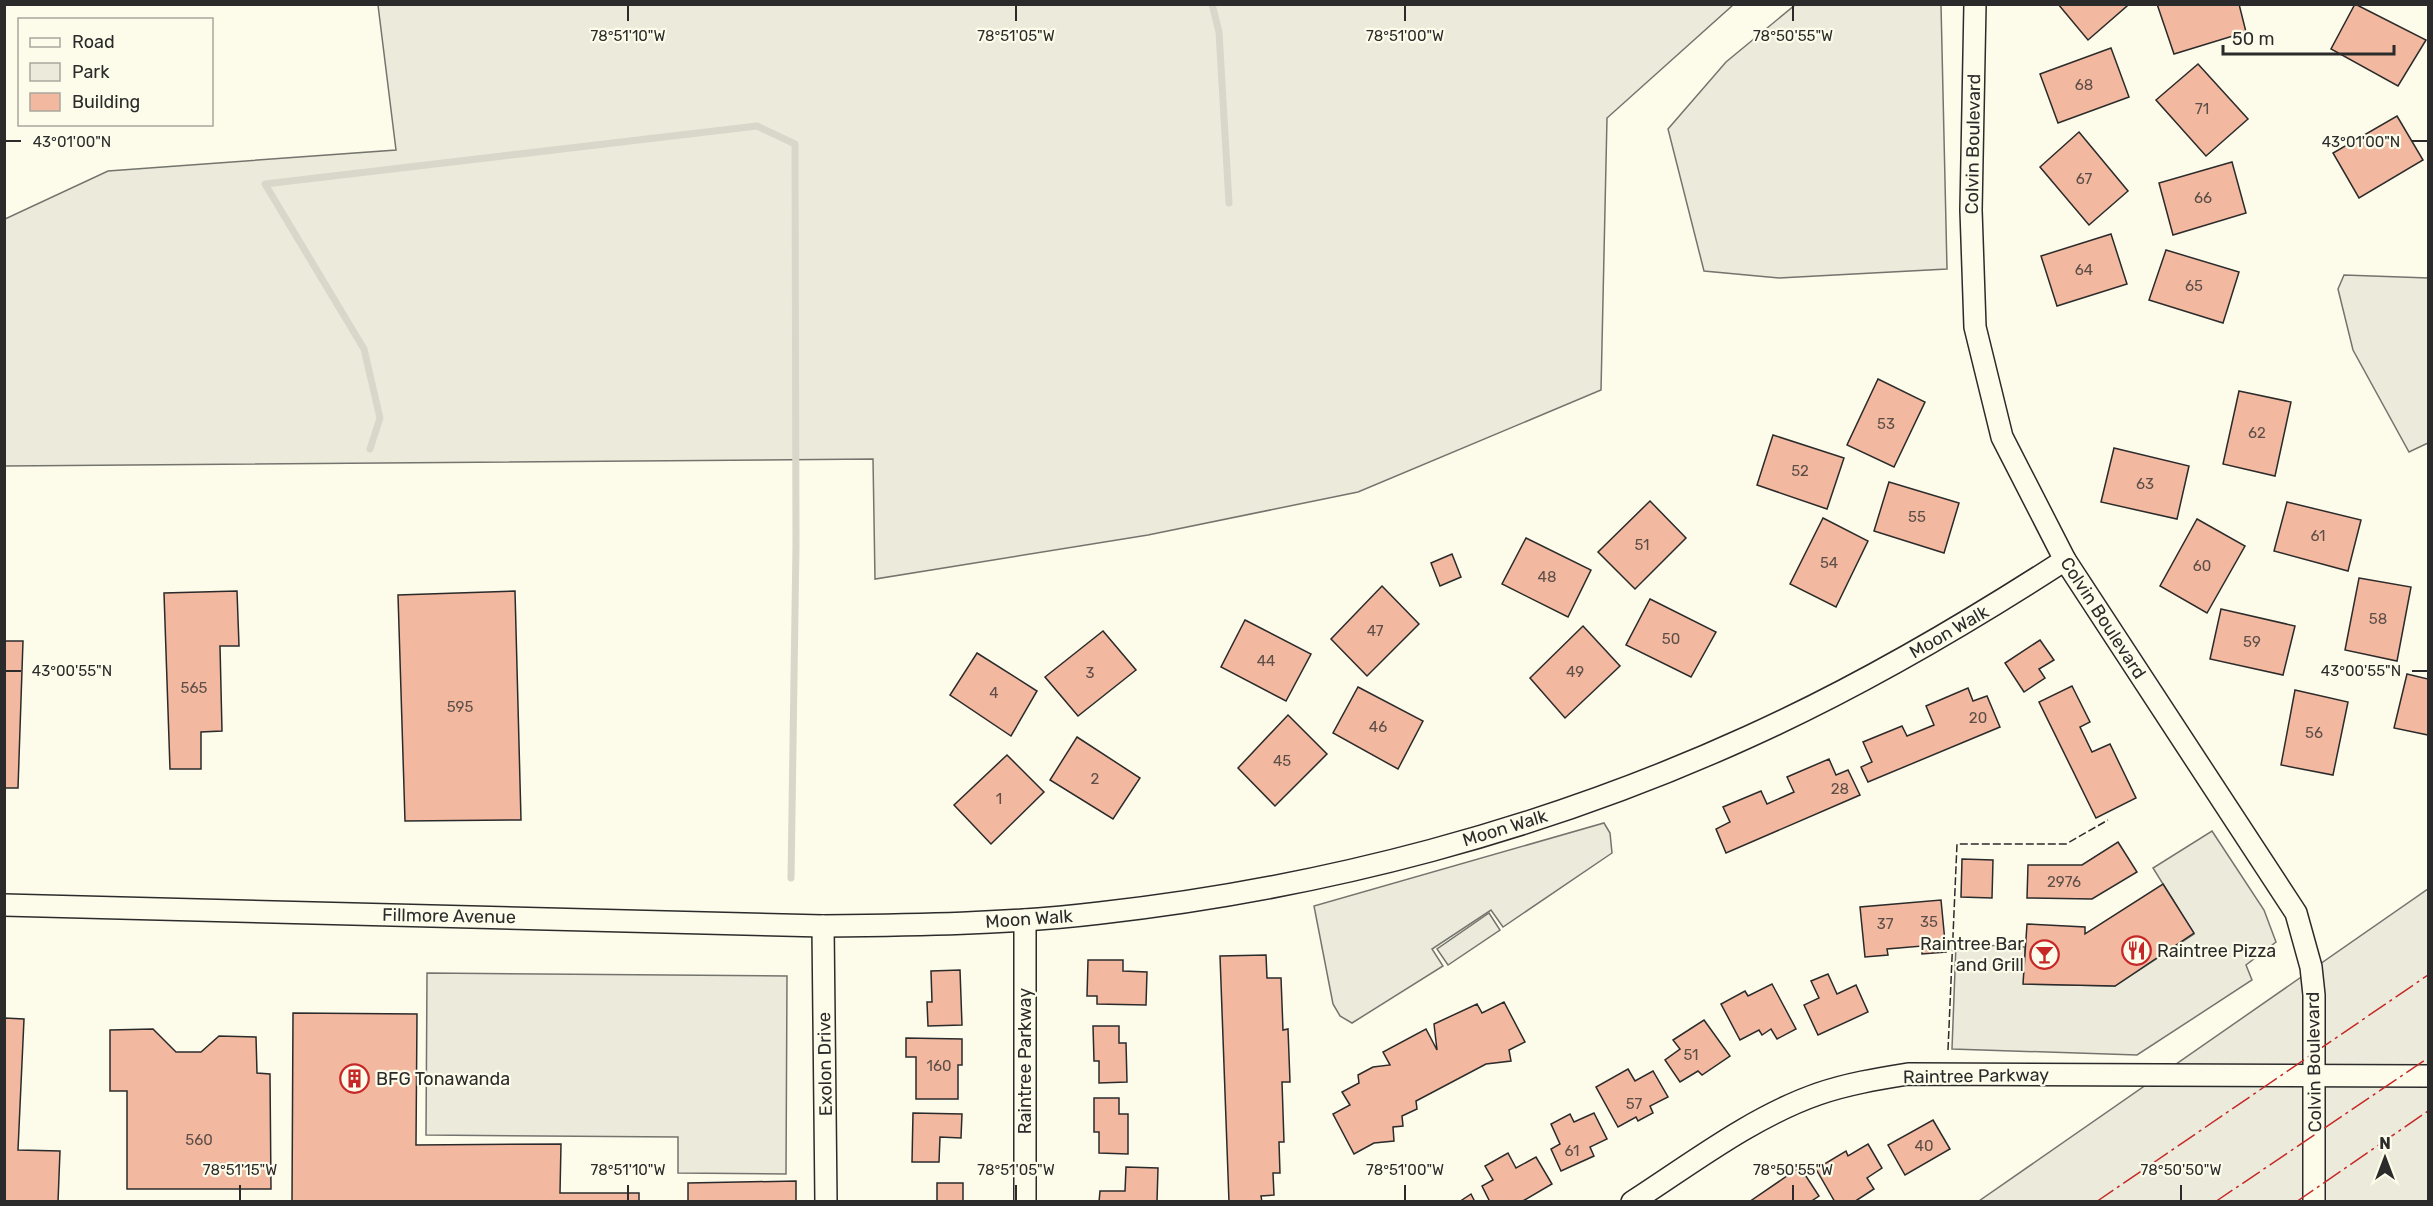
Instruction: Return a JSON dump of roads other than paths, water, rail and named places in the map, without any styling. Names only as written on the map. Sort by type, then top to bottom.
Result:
[{"type":"street","name":"Colvin Boulevard","points":[[1975,4],[1971,210],[1975,327],[2002,437],[2065,560],[2296,913],[2311,967],[2314,995],[2314,1202]]},
{"type":"street","name":"Moon Walk","points":[[893,926],[1025,920],[1176,903],[1325,876],[1462,842],[1544,816],[1687,764],[1808,709],[1925,646],[2065,560]]},
{"type":"street","name":"Fillmore Avenue","points":[[4,905],[893,926]]},
{"type":"street","name":"Raintree Parkway","points":[[1025,920],[1025,1202]]},
{"type":"street","name":"Exolon Drive","points":[[823,926],[826,1202]]},
{"type":"street","name":"Raintree Parkway","points":[[1632,1202],[1769,1114],[1818,1094],[1856,1083],[1908,1074],[2428,1076]]},
{"type":"waterway","points":[[1212,4],[1219,32],[1229,203]]},
{"type":"waterway","points":[[370,449],[380,418],[364,349],[265,184],[757,126],[795,144],[796,546],[791,878]]},
{"type":"place","name":"Raintree Pizza","points":[[2136,951]]},
{"type":"place","name":"Raintree Bar and Grill","points":[[2045,954]]},
{"type":"place","name":"BFG Tonawanda","points":[[355,1079]]}]
